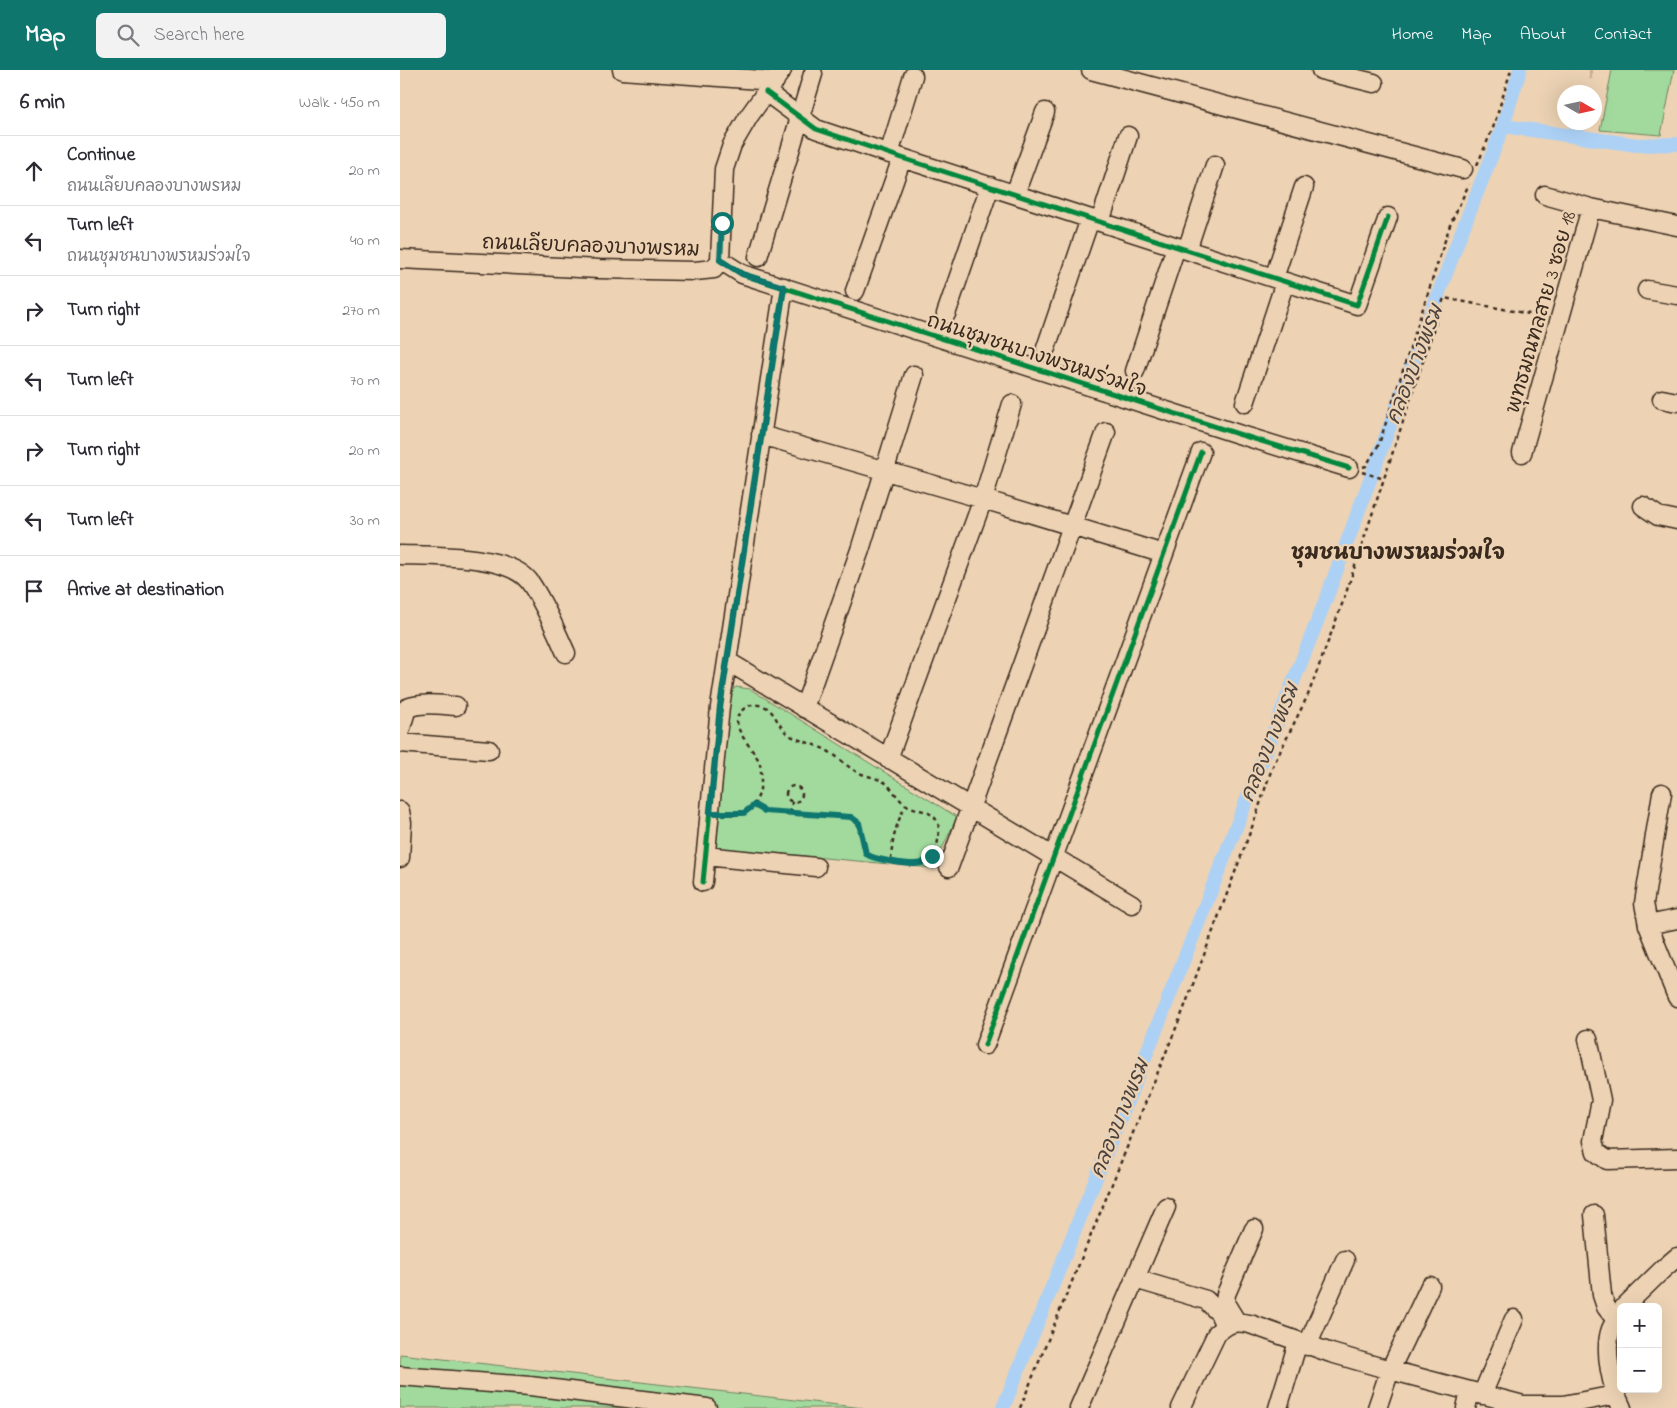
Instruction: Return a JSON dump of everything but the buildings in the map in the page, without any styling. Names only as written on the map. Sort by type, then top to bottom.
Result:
[{"type":"street","points":[[622,70],[774,81],[800,117],[816,128],[896,156],[1358,305],[1388,217]]},
{"type":"street","points":[[1091,70],[1469,174]]},
{"type":"street","points":[[1321,70],[1374,83]]},
{"type":"street","points":[[758,257],[813,74]]},
{"type":"street","points":[[855,291],[896,156],[913,76]]},
{"type":"street","name":"ถนนเลียบคลองบางพรหม","points":[[400,259],[599,269],[695,271],[714,268],[720,260],[724,169],[732,145],[749,116],[774,81]]},
{"type":"street","points":[[1015,194],[1045,112]]},
{"type":"street","points":[[1046,348],[1128,136]]},
{"type":"street","points":[[1135,371],[1215,165]]},
{"type":"street","points":[[946,314],[990,186]]},
{"type":"street","points":[[1245,403],[1304,187]]},
{"type":"street","points":[[1546,195],[1591,208]]},
{"type":"street","name":"พุทธมณฑลสาย 3 ซอย 18","points":[[1522,453],[1591,208],[1677,226]]},
{"type":"street","name":"ถนนชุมชนบางพรหมร่วมใจ","points":[[720,260],[742,274],[1238,434],[1359,469]]},
{"type":"street","points":[[703,882],[720,707],[784,287]]},
{"type":"street","points":[[1647,290],[1677,295]]},
{"type":"street","points":[[804,708],[860,550],[914,375]]},
{"type":"street","points":[[888,759],[983,499],[1012,404]]},
{"type":"street","points":[[949,867],[1106,432]]},
{"type":"street","points":[[761,436],[983,499],[1164,554]]},
{"type":"street","points":[[985,1046],[1201,452]]},
{"type":"street","points":[[1643,506],[1658,516],[1677,520]]},
{"type":"street","points":[[400,555],[457,557],[511,568],[528,580],[550,618],[566,653]]},
{"type":"street","points":[[727,661],[1132,904]]},
{"type":"street","points":[[400,731],[407,708],[425,704],[456,706]]},
{"type":"street","points":[[400,743],[489,750]]},
{"type":"street","points":[[1662,793],[1644,903],[1648,925],[1677,997]]},
{"type":"street","points":[[400,811],[402,823],[400,858]]},
{"type":"street","points":[[705,856],[816,867]]},
{"type":"street","points":[[1648,925],[1677,919]]},
{"type":"street","points":[[1588,1039],[1601,1100],[1594,1126],[1593,1141],[1596,1152],[1607,1160],[1677,1158]]},
{"type":"street","points":[[1079,1408],[1166,1208]]},
{"type":"street","points":[[1594,1215],[1602,1295],[1606,1306],[1617,1312]]},
{"type":"street","points":[[1231,1323],[1225,1303],[1226,1294],[1254,1230]]},
{"type":"street","points":[[1630,1303],[1677,1257]]},
{"type":"street","points":[[1278,1408],[1302,1344],[1345,1260]]},
{"type":"street","points":[[1135,1278],[1206,1300],[1231,1323],[1250,1324],[1302,1344],[1390,1370],[1473,1398],[1523,1405],[1564,1405],[1618,1401],[1607,1352],[1611,1330],[1617,1319]]},
{"type":"street","points":[[1378,1408],[1390,1370],[1430,1286]]},
{"type":"street","points":[[1473,1398],[1514,1319]]},
{"type":"street","points":[[1181,1408],[1217,1333],[1231,1323]]},
{"type":"street","points":[[400,1376],[530,1386],[707,1408]]},
{"type":"path","points":[[1384,479],[1359,469],[1379,444],[1450,225],[1469,174],[1493,128],[1511,70]]},
{"type":"path","points":[[1020,1408],[1184,1011],[1272,768],[1308,695],[1344,599],[1444,298],[1560,319]]},
{"type":"path","points":[[710,813],[744,813],[754,805],[759,794],[761,780],[759,763],[739,732],[738,719],[741,711],[751,704],[760,705],[770,709],[783,731],[792,737],[824,748],[850,769],[886,782],[906,805],[928,812],[937,820],[939,829],[937,843],[932,856],[921,863],[872,858],[866,854],[859,823],[851,817],[765,811],[754,805]]},
{"type":"path","points":[[791,813],[792,802],[787,796],[787,791],[793,786],[798,787],[802,793],[801,798],[792,802]]},
{"type":"path","points":[[890,861],[893,838],[900,816],[906,805]]},
{"type":"green space","points":[[1612,70],[1674,70],[1661,135],[1600,130],[1602,130],[1602,120]]},
{"type":"green space","points":[[736,687],[750,689],[957,817],[933,868],[716,848],[730,692]]},
{"type":"green space","points":[[400,1354],[863,1408],[400,1408]]},
{"type":"waterway","name":"คลองบางพรม","points":[[1003,1408],[1156,1030],[1326,599],[1458,241],[1501,132],[1520,70]]},
{"type":"waterway","points":[[1503,126],[1637,145],[1677,144]]},
{"type":"cycle path","points":[[766,92],[816,129],[1357,305],[1388,217]]},
{"type":"cycle path","points":[[720,260],[742,274],[1349,468]]},
{"type":"cycle path","points":[[703,882],[720,707],[784,287]]},
{"type":"cycle path","points":[[985,1045],[1201,452]]},
{"type":"district","name":"ชุมชนบางพรหมร่วมใจ","points":[[1398,552]]},
{"type":"route","points":[[722,223],[720,260],[742,274],[784,287],[720,707],[710,813],[744,813],[754,805],[765,811],[851,817],[859,823],[864,849],[866,854],[872,858],[883,861],[921,863],[932,856]]}]
